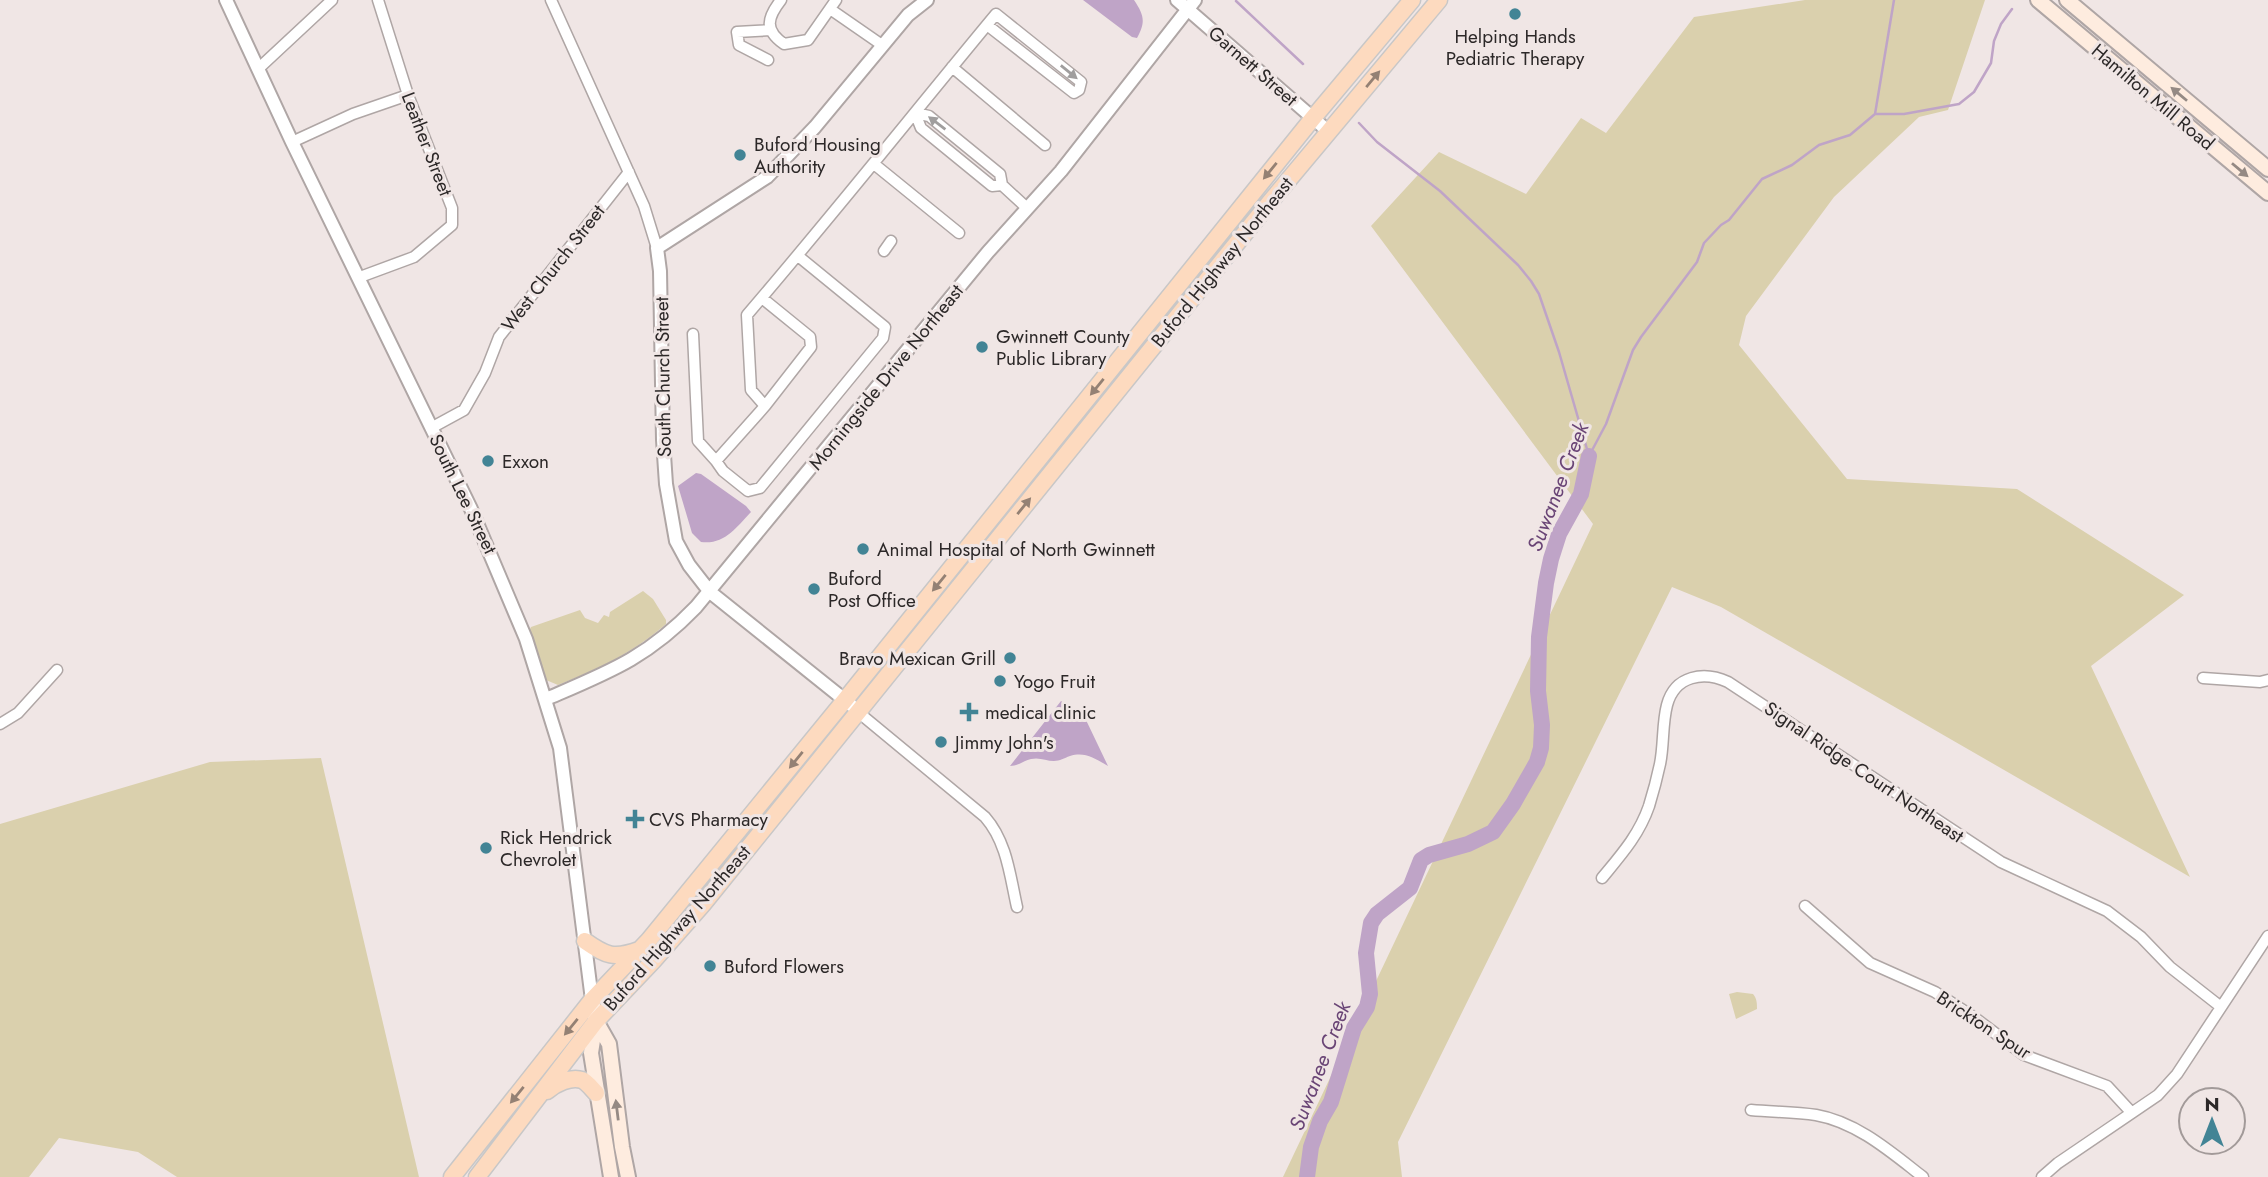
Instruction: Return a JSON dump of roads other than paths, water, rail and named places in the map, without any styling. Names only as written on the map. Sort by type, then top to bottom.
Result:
[{"type":"main road","name":"Buford Highway Northeast","points":[[451,1176],[592,1000],[644,945],[845,700],[1313,118],[1412,0]]},
{"type":"main road","name":"Buford Highway Northeast","points":[[477,1177],[596,1021],[702,905],[1439,0]]},
{"type":"main road","name":"Hamilton Mill Road","points":[[2038,0],[2268,193]]},
{"type":"main road","name":"Hamilton Mill Road","points":[[2067,0],[2268,169]]},
{"type":"main road","points":[[585,942],[602,954],[613,956],[644,945]]},
{"type":"main road","name":"South Lee Street","points":[[592,1000],[596,1021],[609,1044],[628,1177]]},
{"type":"main road","name":"South Lee Street","points":[[596,1021],[591,1053],[611,1177]]},
{"type":"main road","points":[[533,1105],[553,1086],[571,1079],[582,1080],[596,1093]]},
{"type":"street","name":"South Lee Street","points":[[226,0],[493,556],[527,639],[560,748],[567,785],[592,1000]]},
{"type":"street","points":[[258,69],[332,0]]},
{"type":"street","name":"Leather Street","points":[[360,277],[414,257],[452,225],[452,208],[408,95],[378,0]]},
{"type":"street","name":"South Church Street","points":[[551,0],[644,206],[657,248],[660,271],[663,440],[670,513],[676,541],[689,565],[710,592],[858,712]]},
{"type":"street","points":[[781,0],[771,15],[771,30],[773,36],[784,44],[808,40],[833,5],[882,45]]},
{"type":"street","points":[[657,248],[767,177],[815,127],[908,15],[927,0]]},
{"type":"street","name":"Garnett Street","points":[[1186,3],[1329,132]]},
{"type":"street","name":"Morningside Drive Northeast","points":[[546,699],[635,659],[667,636],[710,592],[915,341],[1061,171],[1186,3]]},
{"type":"street","points":[[765,406],[751,390],[747,315],[996,13],[1081,82],[1079,90],[1074,93],[987,25]]},
{"type":"street","points":[[768,60],[739,45],[737,32],[771,30]]},
{"type":"street","points":[[1037,64],[1045,53]]},
{"type":"street","points":[[952,67],[1045,145]]},
{"type":"street","points":[[292,142],[353,114],[408,95]]},
{"type":"street","points":[[915,113],[929,116],[1000,174],[1002,185],[1027,208]]},
{"type":"street","points":[[915,113],[921,128],[992,186],[1002,185]]},
{"type":"street","points":[[958,158],[966,146]]},
{"type":"street","points":[[874,164],[959,233]]},
{"type":"street","name":"West Church Street","points":[[431,428],[464,410],[485,373],[499,337],[629,172]]},
{"type":"street","points":[[884,251],[891,241]]},
{"type":"street","points":[[693,334],[698,441],[723,471],[748,491],[760,488],[883,338],[885,327],[798,256]]},
{"type":"street","points":[[716,461],[765,406],[811,347],[810,337],[762,298]]},
{"type":"street","points":[[0,724],[19,713],[57,670]]},
{"type":"street","name":"Signal Ridge Court Northeast","points":[[1602,878],[1639,831],[1661,764],[1668,703],[1678,687],[1689,678],[1714,676],[1728,682],[2001,862],[2107,911],[2141,937],[2170,967],[2221,1007]]},
{"type":"street","points":[[2203,678],[2260,682],[2268,680]]},
{"type":"street","points":[[858,712],[995,828],[1003,846],[1017,907]]},
{"type":"street","name":"Brickton Spur","points":[[1805,906],[1870,963],[1935,992],[1975,1017],[2024,1055],[2107,1086],[2131,1112]]},
{"type":"street","points":[[2042,1177],[2131,1112],[2158,1096],[2177,1074],[2268,936]]},
{"type":"street","points":[[1751,1111],[1818,1115],[1844,1124],[1875,1141],[1923,1177]]},
{"type":"waterway","points":[[1875,114],[1894,0]]},
{"type":"waterway","points":[[1236,1],[1303,64]]},
{"type":"waterway","name":"Suwanee Creek","points":[[1589,456],[1606,424],[1633,350],[1641,337],[1697,262],[1704,243],[1729,220],[1762,179],[1792,165],[1819,145],[1850,135],[1875,114],[1904,114],[1959,104],[1974,92],[1991,63],[1994,41],[2001,24],[2012,9]]},
{"type":"waterway","points":[[1359,123],[1377,142],[1440,191],[1518,265],[1531,281],[1539,294],[1559,352],[1589,456]]},
{"type":"waterway","name":"Suwanee Creek","points":[[1307,1177],[1311,1147],[1320,1121],[1331,1102],[1354,1028],[1367,1007],[1370,994],[1366,953],[1371,923],[1377,914],[1410,888],[1421,860],[1429,855],[1468,844],[1493,832],[1537,762],[1542,725],[1538,691],[1539,637],[1546,583],[1559,534],[1581,494],[1589,456]]},
{"type":"place","name":"Helping Hands Pediatric Therapy","points":[[1515,14]]},
{"type":"place","name":"Buford Housing Authority","points":[[740,155]]},
{"type":"place","name":"Gwinnett County Public Library","points":[[982,347]]},
{"type":"place","name":"Exxon","points":[[488,461]]},
{"type":"place","name":"Animal Hospital of North Gwinnett","points":[[863,549]]},
{"type":"place","name":"Buford Post Office","points":[[814,589]]},
{"type":"place","name":"Bravo Mexican Grill","points":[[1010,658]]},
{"type":"place","name":"Yogo Fruit","points":[[1000,681]]},
{"type":"place","name":"medical clinic","points":[[969,712]]},
{"type":"place","name":"Jimmy John's","points":[[941,742]]},
{"type":"place","name":"CVS Pharmacy","points":[[635,819]]},
{"type":"place","name":"Rick Hendrick Chevrolet","points":[[486,848]]},
{"type":"place","name":"Buford Flowers","points":[[710,966]]}]
